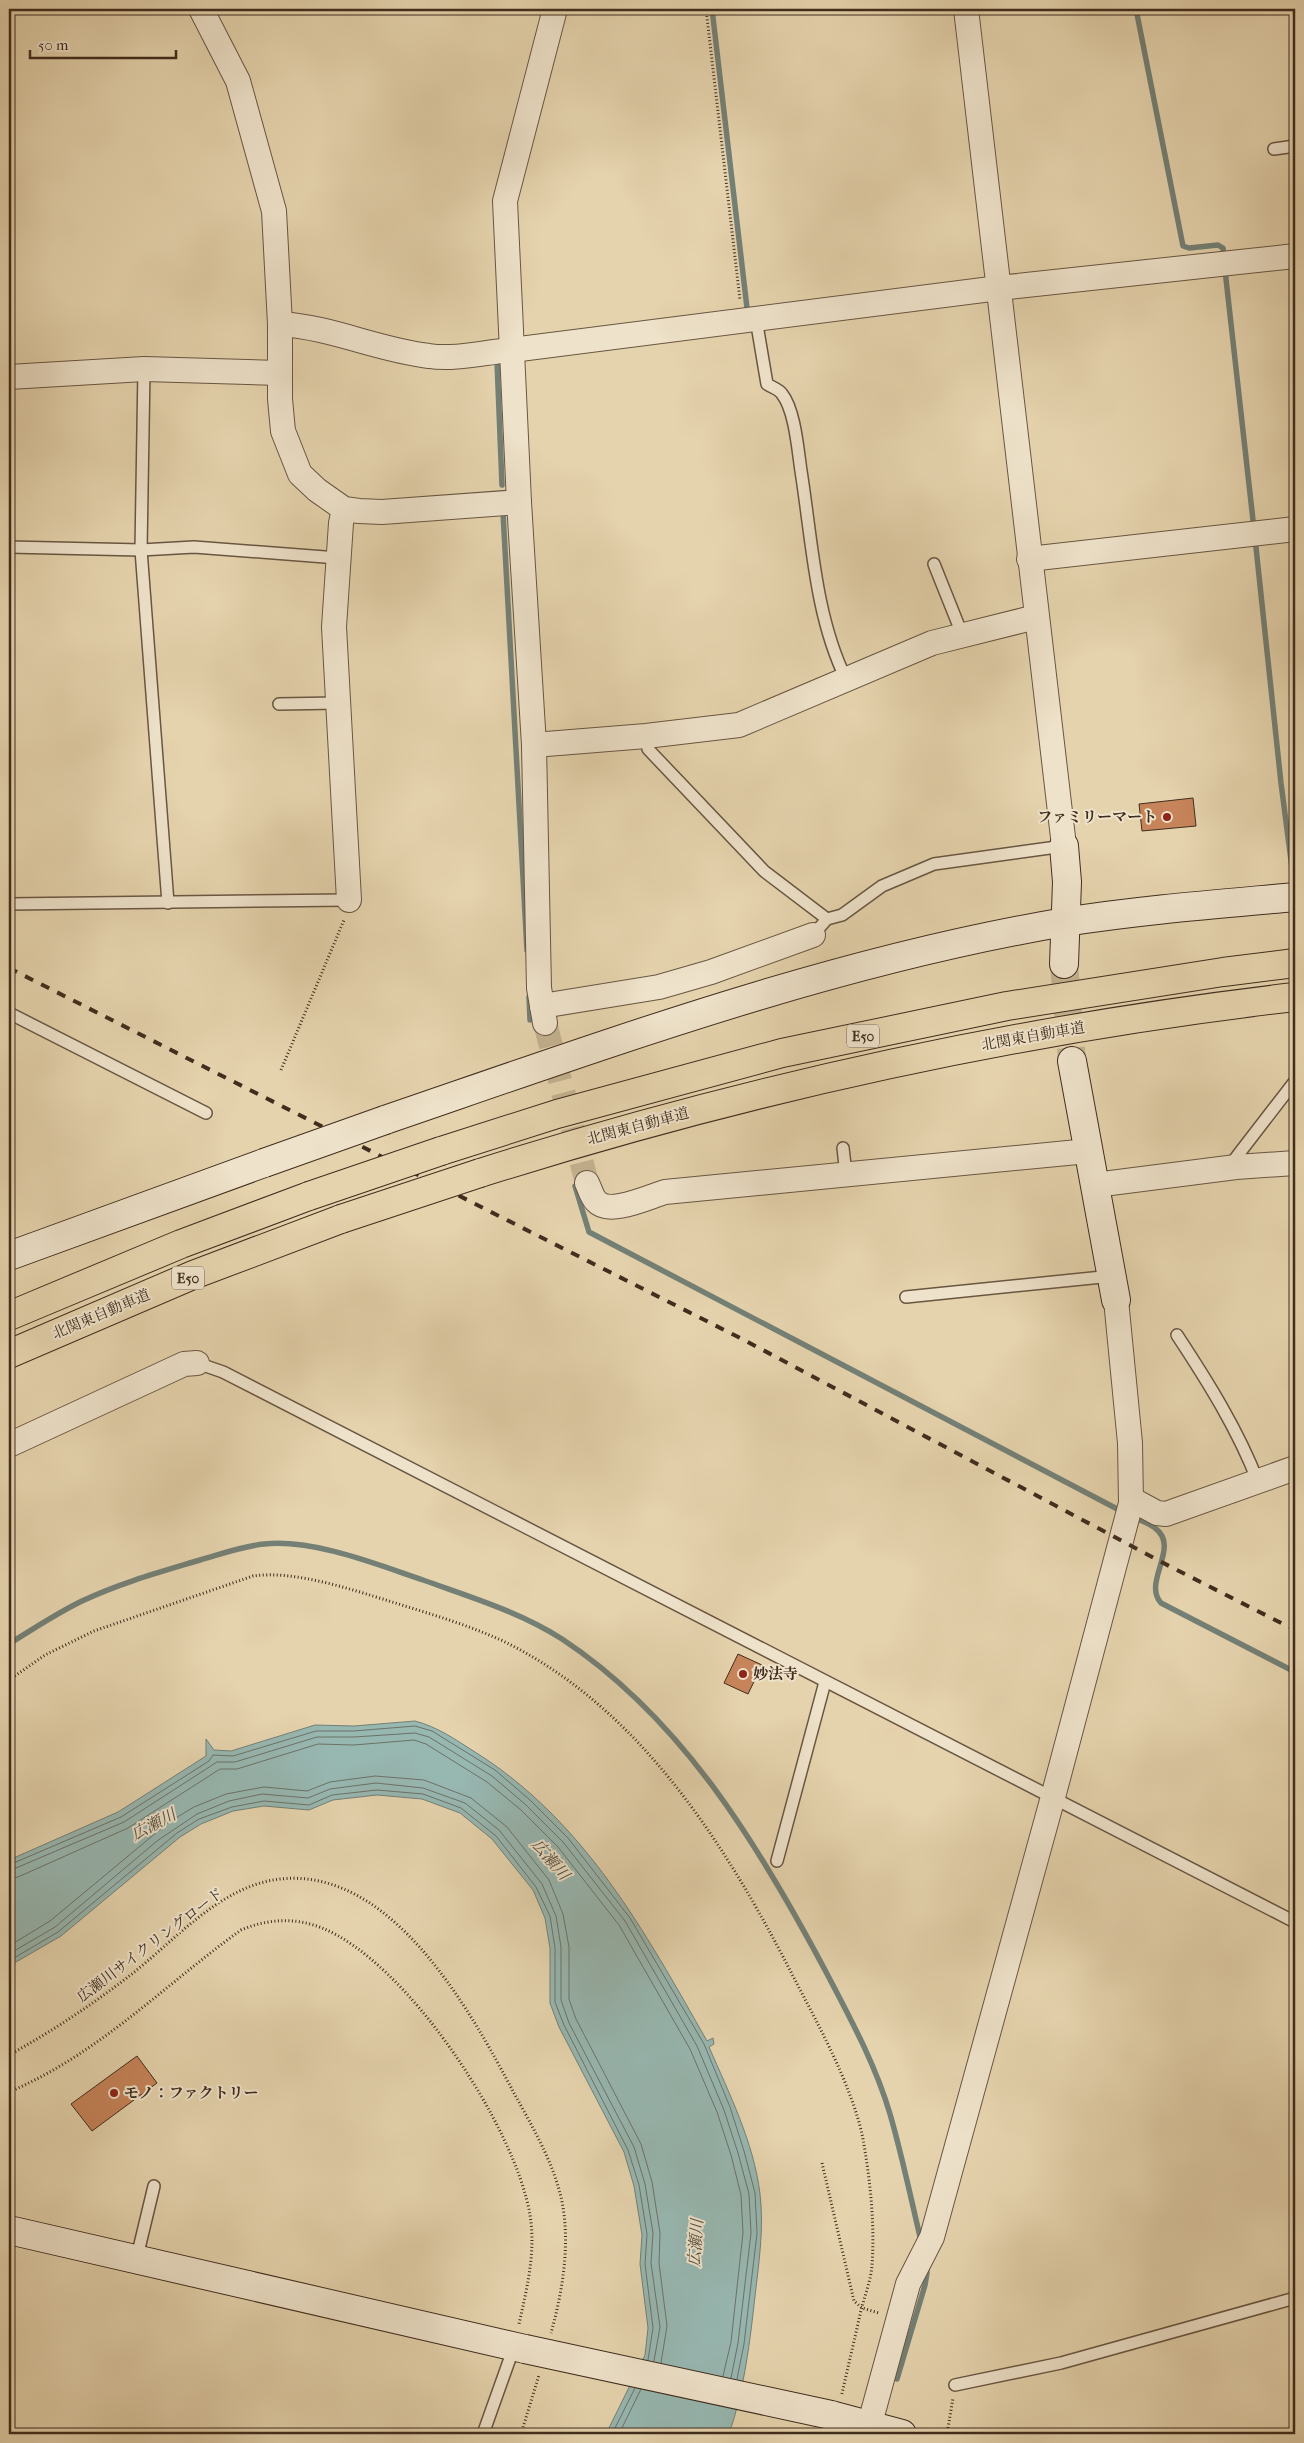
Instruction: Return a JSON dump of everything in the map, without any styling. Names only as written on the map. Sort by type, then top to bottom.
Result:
[{"type":"highway","name":"E50","points":[[9,1316],[181,1244],[309,1196],[556,1114],[782,1053],[1007,1006],[1204,975],[1295,963]]},
{"type":"highway","name":"北関東自動車道","points":[[9,1356],[37,1341],[193,1275],[341,1219],[567,1145],[669,1117],[873,1067],[1100,1024],[1226,1005],[1295,997]]},
{"type":"street","points":[[201,9],[238,81],[274,211],[280,324],[279,373],[283,431],[300,474],[344,509],[382,512],[519,502]]},
{"type":"street","points":[[555,9],[505,201],[519,502],[534,745],[539,988],[543,1014],[658,987],[711,972],[820,927]]},
{"type":"street","points":[[966,9],[1064,846],[1067,882],[1064,964]]},
{"type":"street","points":[[280,324],[309,326],[429,356],[512,350],[999,288],[1295,256]]},
{"type":"street","points":[[9,377],[144,369],[279,373]]},
{"type":"street","points":[[344,509],[340,523],[334,627],[349,900]]},
{"type":"street","points":[[1029,558],[1295,529]]},
{"type":"street","points":[[534,745],[646,736],[739,725],[846,680],[888,660],[962,634],[1036,617]]},
{"type":"street","points":[[9,1256],[385,1120],[615,1042],[822,979],[910,955],[1066,922],[1295,897]]},
{"type":"street","points":[[868,2429],[908,2284],[932,2237],[1054,1797],[1131,1499],[1130,1443],[1114,1288],[1072,1061]]},
{"type":"street","points":[[587,1183],[596,1201],[605,1208],[617,1207],[665,1192],[1088,1151]]},
{"type":"street","points":[[1094,1185],[1236,1167],[1295,1163]]},
{"type":"street","points":[[9,1445],[184,1364],[197,1363]]},
{"type":"street","points":[[1131,1499],[1157,1513],[1166,1514],[1295,1468]]},
{"type":"street","points":[[9,2230],[136,2260],[836,2408],[868,2429],[902,2434]]},
{"type":"lane","points":[[1274,149],[1295,146]]},
{"type":"lane","points":[[749,320],[767,384],[782,392],[790,413],[800,460],[818,591],[836,659],[846,680]]},
{"type":"lane","points":[[144,369],[141,550],[168,903]]},
{"type":"lane","points":[[9,547],[141,550],[194,547],[338,558]]},
{"type":"lane","points":[[934,564],[962,634]]},
{"type":"lane","points":[[279,704],[337,703]]},
{"type":"lane","points":[[646,736],[648,749],[820,927],[842,915],[882,886],[934,864],[1064,846]]},
{"type":"lane","points":[[9,904],[349,900]]},
{"type":"lane","points":[[9,1013],[206,1113]]},
{"type":"lane","points":[[1236,1167],[1235,1159],[1295,1081]]},
{"type":"lane","points":[[843,1148],[846,1174]]},
{"type":"lane","points":[[906,1297],[1114,1288]]},
{"type":"lane","points":[[1178,1335],[1218,1398],[1258,1482]]},
{"type":"lane","points":[[197,1363],[222,1372],[1295,1922]]},
{"type":"lane","points":[[777,1861],[825,1682]]},
{"type":"lane","points":[[136,2260],[154,2186]]},
{"type":"lane","points":[[955,2385],[1061,2363],[1295,2298]]},
{"type":"lane","points":[[483,2434],[519,2342]]},
{"type":"path","points":[[706,9],[749,320]]},
{"type":"path","points":[[281,1070],[347,913],[349,900]]},
{"type":"path","points":[[9,1680],[45,1655],[94,1631],[253,1576],[275,1574],[374,1596],[453,1621],[504,1642],[564,1678],[594,1702],[624,1729],[653,1760],[713,1837],[768,1926],[822,2034],[853,2104],[862,2136],[872,2210],[872,2267],[836,2408]]},
{"type":"path","name":"広瀬川サイクリングロード","points":[[9,2055],[83,2009],[129,1976],[197,1920],[240,1892],[262,1883],[282,1879],[326,1882],[350,1892],[402,1930],[450,1986],[499,2064],[552,2167],[561,2198],[566,2230],[564,2266],[559,2301],[550,2336]]},
{"type":"path","points":[[9,2092],[43,2076],[88,2049],[128,2021],[241,1930],[253,1925],[279,1920],[292,1920],[321,1927],[364,1952],[414,2002],[464,2071],[506,2147],[521,2182],[530,2214],[532,2235],[531,2272],[519,2342]]},
{"type":"path","points":[[822,2163],[854,2301],[862,2308],[899,2318]]},
{"type":"path","points":[[521,2434],[540,2372]]},
{"type":"path","points":[[948,2428],[955,2385]]},
{"type":"water","name":"広瀬川","points":[[415,1721],[439,1730],[475,1752],[514,1780],[549,1811],[609,1881],[660,1960],[707,2041],[713,2038],[714,2044],[709,2047],[746,2137],[757,2175],[761,2207],[759,2258],[749,2349],[739,2401],[729,2434],[606,2434],[645,2355],[648,2328],[640,2264],[642,2235],[634,2186],[624,2152],[559,2027],[550,2003],[550,1948],[545,1918],[533,1890],[492,1839],[460,1813],[422,1799],[377,1795],[333,1800],[309,1810],[264,1806],[233,1811],[201,1824],[180,1837],[61,1936],[9,1966],[9,1860],[118,1812],[206,1756],[206,1739],[214,1750],[231,1751],[315,1725],[354,1726]]},
{"type":"building","points":[[1193,798],[1196,826],[1142,831],[1139,804]]},
{"type":"building","name":"妙法寺","points":[[738,1654],[762,1665],[748,1694],[724,1683]]},
{"type":"building","name":"モノ：ファクトリー","points":[[137,2056],[157,2083],[92,2131],[71,2104]]},
{"type":"waterway","points":[[712,9],[747,308]]},
{"type":"waterway","points":[[1136,9],[1183,246],[1189,248],[1218,245],[1223,248],[1224,258]]},
{"type":"waterway","points":[[1225,270],[1254,529]]},
{"type":"waterway","points":[[497,362],[502,485]]},
{"type":"waterway","points":[[503,513],[527,950]]},
{"type":"waterway","points":[[1255,538],[1292,868]]},
{"type":"waterway","points":[[529,997],[530,1020]]},
{"type":"waterway","points":[[575,1186],[589,1232],[1123,1512]]},
{"type":"waterway","points":[[1133,1517],[1153,1526],[1162,1536],[1164,1545],[1163,1555],[1156,1585],[1156,1595],[1161,1603],[1295,1672]]},
{"type":"waterway","points":[[9,1644],[73,1606],[125,1583],[240,1548],[283,1543],[324,1549],[385,1567],[494,1606],[546,1629],[562,1639],[605,1671],[644,1707],[681,1746],[714,1788],[773,1877],[800,1923],[843,2005],[877,2076],[894,2130],[921,2241]]},
{"type":"waterway","points":[[897,2379],[925,2285],[926,2265]]},
{"type":"tunnel","points":[[1064,964],[1072,1061]]},
{"type":"tunnel","points":[[545,1023],[587,1183]]},
{"type":"railway","points":[[9,968],[746,1341],[1171,1567],[1295,1630]]},
{"type":"place","name":"ファミリーマート","points":[[1167,817]]},
{"type":"place","name":"妙法寺","points":[[743,1674]]},
{"type":"place","name":"モノ：ファクトリー","points":[[114,2093]]}]
